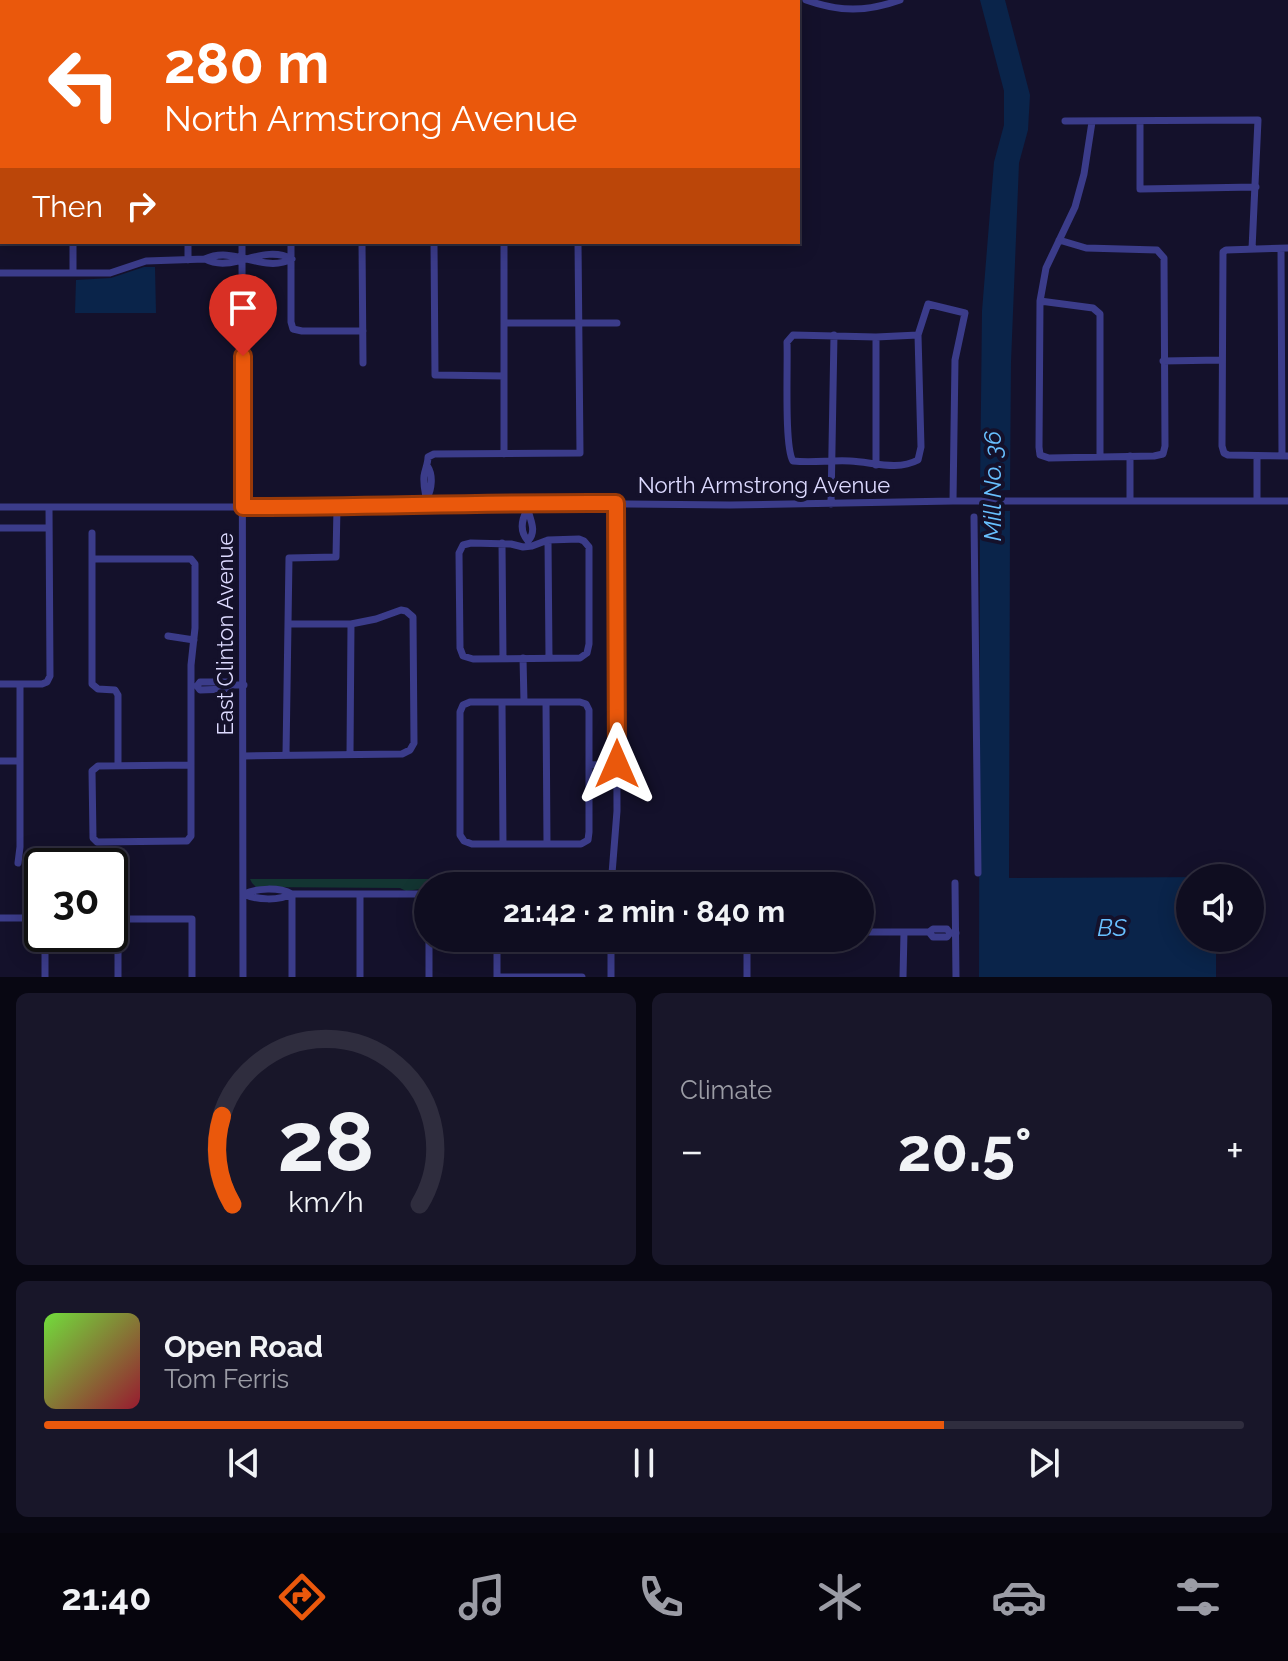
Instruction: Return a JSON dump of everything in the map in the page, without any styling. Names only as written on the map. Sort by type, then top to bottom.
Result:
[{"type":"street","points":[[806,0],[825,7],[853,10],[881,7],[900,0]]},
{"type":"street","points":[[1065,121],[1258,120],[1252,249]]},
{"type":"street","points":[[1140,121],[1140,189],[1256,187]]},
{"type":"street","points":[[1059,240],[1086,248],[1157,250],[1164,258],[1163,454],[1049,458],[1040,455],[1040,301],[1046,268],[1059,240],[1075,207],[1092,122]]},
{"type":"street","points":[[73,244],[73,273]]},
{"type":"street","points":[[188,244],[188,260]]},
{"type":"street","name":"East Clinton Avenue","points":[[242,244],[243,977]]},
{"type":"street","points":[[291,244],[293,329],[363,331]]},
{"type":"street","points":[[362,244],[363,363]]},
{"type":"street","points":[[434,244],[435,375],[504,376]]},
{"type":"street","points":[[504,244],[504,454]]},
{"type":"street","points":[[427,501],[424,472],[428,467],[428,457],[434,454],[580,453],[578,244]]},
{"type":"street","points":[[1284,248],[1285,456],[1228,455],[1223,450],[1222,256],[1226,250],[1284,248]]},
{"type":"street","points":[[0,273],[110,273],[146,261],[205,259],[213,263],[232,263],[242,259],[256,263],[283,263],[292,259]]},
{"type":"street","points":[[1040,301],[1093,308],[1100,314],[1100,457]]},
{"type":"street","points":[[918,335],[793,335],[787,342],[789,456],[793,461],[801,462],[831,460],[876,465],[903,465],[918,460],[921,447],[918,335],[928,304],[965,313],[955,360],[953,501]]},
{"type":"street","points":[[504,323],[617,323]]},
{"type":"street","points":[[831,504],[834,335]]},
{"type":"street","points":[[876,337],[876,465]]},
{"type":"street","points":[[1163,361],[1221,360]]},
{"type":"street","points":[[1130,456],[1130,501]]},
{"type":"street","points":[[1257,456],[1257,501]]},
{"type":"street","name":"North Armstrong Avenue","points":[[0,507],[337,507],[427,501],[527,506],[616,503],[1288,501]]},
{"type":"street","points":[[612,872],[617,811],[616,503]]},
{"type":"street","points":[[527,506],[522,518],[522,535],[528,544]]},
{"type":"street","points":[[527,506],[532,517],[532,537],[528,544]]},
{"type":"street","points":[[0,684],[42,684],[50,676],[49,507]]},
{"type":"street","points":[[286,754],[289,558],[336,557],[337,507]]},
{"type":"street","points":[[974,517],[978,873]]},
{"type":"street","points":[[0,528],[49,528]]},
{"type":"street","points":[[522,530],[532,530]]},
{"type":"street","points":[[92,533],[92,684],[95,689],[117,692],[118,766]]},
{"type":"street","points":[[579,539],[589,547],[587,653],[580,658],[473,659],[463,656],[460,648],[459,553],[463,545],[528,544],[579,539]]},
{"type":"street","points":[[548,540],[549,658]]},
{"type":"street","points":[[502,543],[503,659]]},
{"type":"street","points":[[93,559],[191,559],[195,564],[191,665],[194,686],[191,836],[184,841],[95,840],[94,767],[191,765]]},
{"type":"street","points":[[244,756],[402,754],[410,750],[414,743],[413,617],[401,610],[351,624],[288,624]]},
{"type":"street","points":[[350,754],[351,624]]},
{"type":"street","points":[[168,636],[194,640]]},
{"type":"street","points":[[523,658],[524,702]]},
{"type":"street","points":[[194,686],[200,682],[244,685]]},
{"type":"street","points":[[18,863],[20,684]]},
{"type":"street","points":[[470,702],[502,702],[586,704],[589,710],[588,840],[581,844],[472,844],[460,835],[460,712],[463,705],[470,702]]},
{"type":"street","points":[[502,702],[503,844]]},
{"type":"street","points":[[546,702],[547,844]]},
{"type":"street","points":[[0,761],[20,761]]},
{"type":"street","points":[[589,765],[617,764]]},
{"type":"street","points":[[955,883],[953,933],[956,977]]},
{"type":"street","points":[[244,894],[252,890],[292,894],[414,894]]},
{"type":"street","points":[[292,894],[292,977]]},
{"type":"street","points":[[360,894],[360,977]]},
{"type":"street","points":[[0,918],[24,918]]},
{"type":"street","points":[[128,919],[192,919],[192,977]]},
{"type":"street","points":[[874,932],[929,932],[933,937],[947,937],[953,933]]},
{"type":"street","points":[[903,977],[904,932]]},
{"type":"street","points":[[45,952],[45,977]]},
{"type":"street","points":[[116,952],[118,977]]},
{"type":"street","points":[[429,952],[429,977]]},
{"type":"street","points":[[497,952],[497,977],[582,977]]},
{"type":"street","points":[[611,952],[611,977]]},
{"type":"street","points":[[747,952],[747,977]]},
{"type":"green space","points":[[250,879],[414,879],[414,890],[256,887]]},
{"type":"water","points":[[980,0],[1005,0],[1030,95],[1028,130],[1019,163],[1011,362],[1010,490],[980,491],[982,311],[994,162],[1004,125],[1004,91]]},
{"type":"water","points":[[144,267],[155,267],[156,313],[75,313],[76,280],[111,278]]},
{"type":"water","name":"BS","points":[[980,511],[1010,511],[1009,878],[1176,877],[1176,952],[1216,952],[1216,977],[979,977]]},
{"type":"waterway","name":"Mill No. 36","points":[[992,483],[992,519]]},
{"type":"route","points":[[243,356],[243,507],[616,503],[617,764]]}]
